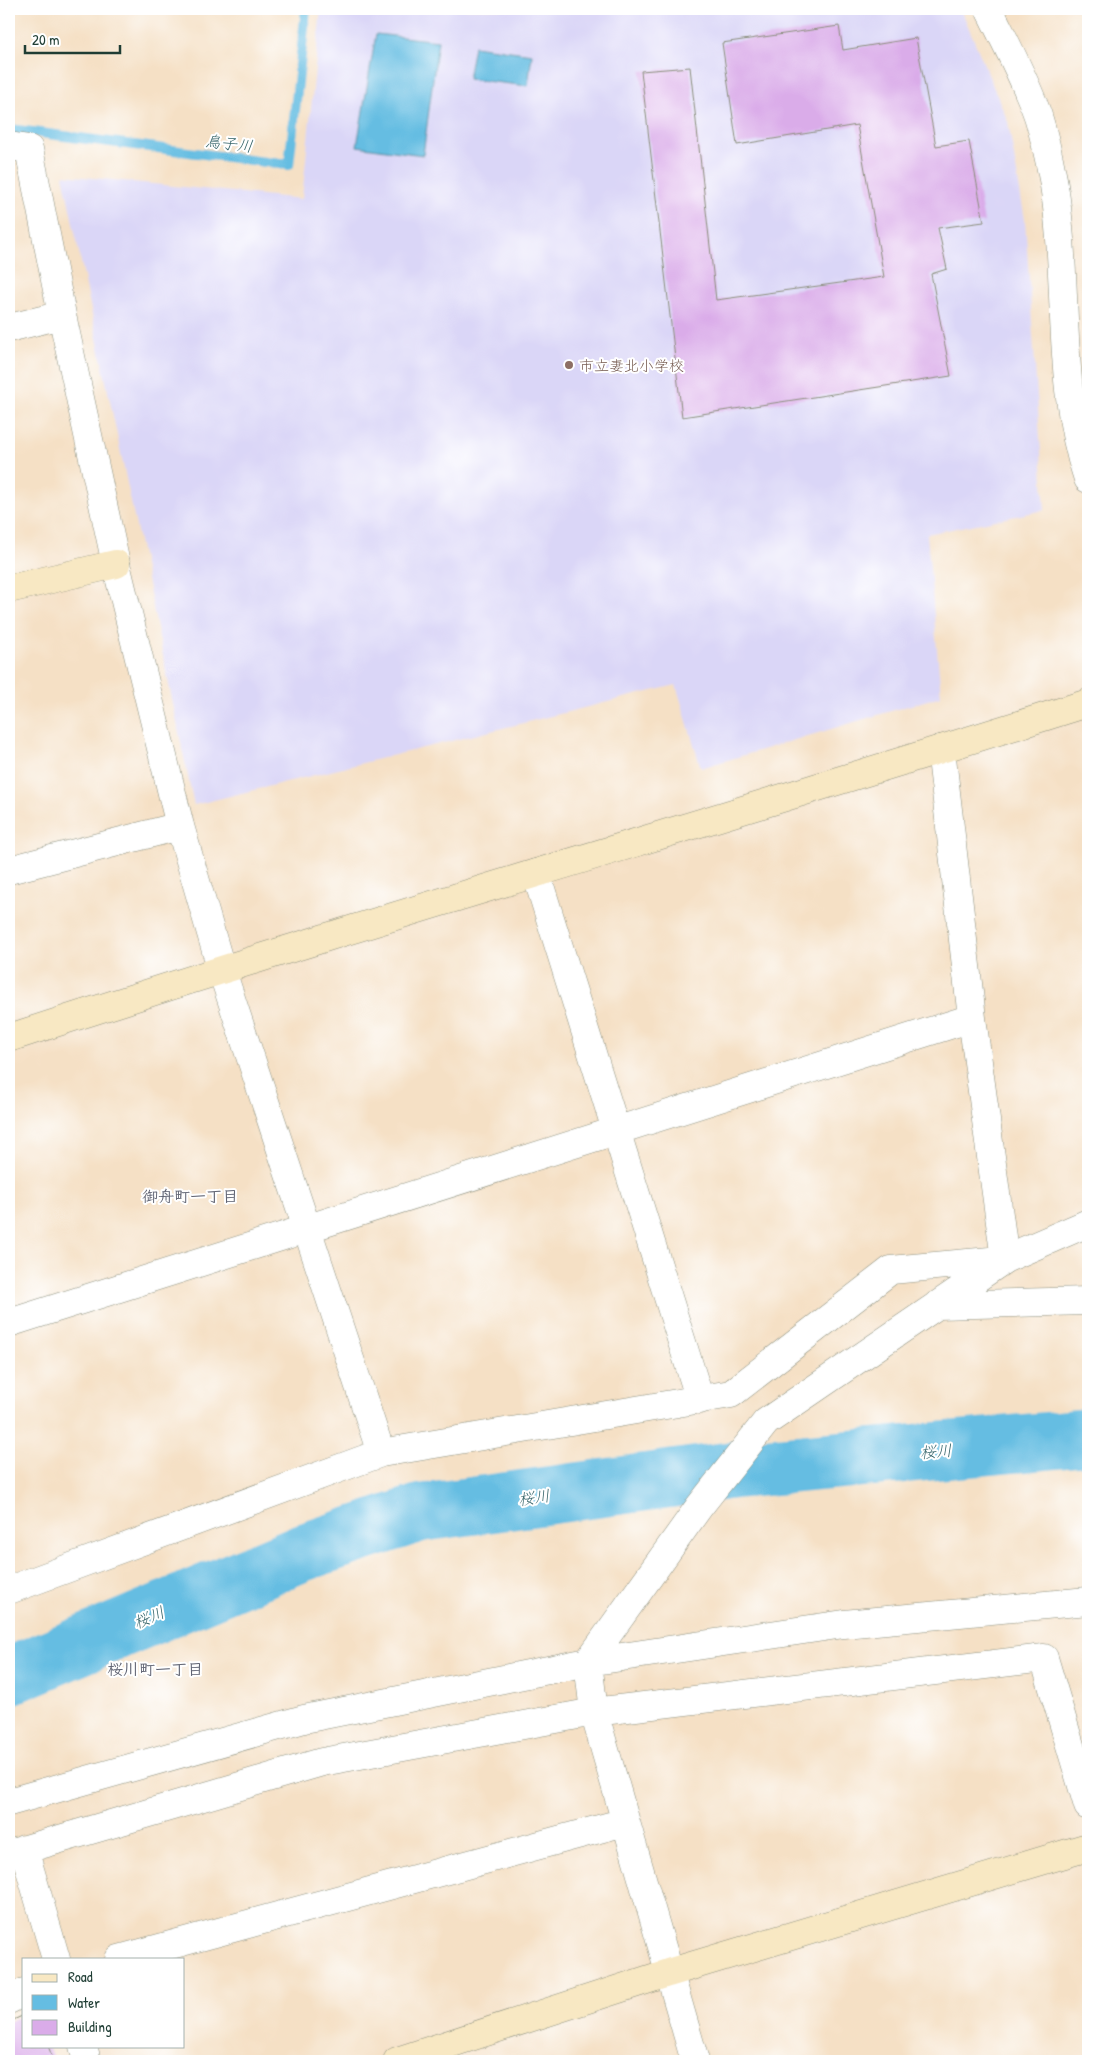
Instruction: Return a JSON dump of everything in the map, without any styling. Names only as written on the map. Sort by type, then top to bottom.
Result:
[{"type":"street","points":[[989,9],[1038,116],[1053,179],[1070,399],[1080,456],[1088,480]]},
{"type":"street","points":[[9,146],[29,149],[62,315],[116,564],[180,826],[222,968],[381,1453]]},
{"type":"street","points":[[9,328],[62,315]]},
{"type":"street","points":[[9,589],[116,564]]},
{"type":"street","points":[[9,1038],[222,968],[941,750],[1088,703]]},
{"type":"street","points":[[941,750],[972,1018],[1005,1259]]},
{"type":"street","points":[[9,870],[180,826]]},
{"type":"street","points":[[536,873],[700,1400]]},
{"type":"street","points":[[9,1323],[972,1018]]},
{"type":"street","points":[[695,2061],[594,1712],[588,1662],[699,1507],[766,1422],[1005,1259],[1088,1223]]},
{"type":"street","points":[[9,1590],[381,1453],[731,1394],[891,1270],[1005,1259]]},
{"type":"street","points":[[937,1305],[1088,1301]]},
{"type":"street","points":[[9,1802],[304,1719],[588,1662],[844,1624],[1088,1601]]},
{"type":"street","points":[[56,1958],[17,1852],[322,1762],[594,1712],[1044,1658],[1088,1806]]},
{"type":"street","points":[[123,1958],[625,1822]]},
{"type":"street","points":[[397,2061],[668,1973],[1088,1847]]},
{"type":"street","points":[[9,2000],[22,1993]]},
{"type":"street","points":[[83,2048],[87,2061]]},
{"type":"shaded area","name":"市立妻北小学校","points":[[321,9],[961,9],[1008,122],[1025,220],[1045,510],[927,534],[941,696],[701,768],[676,685],[194,805],[63,175],[302,199]]},
{"type":"water","points":[[376,34],[438,41],[423,155],[357,146]]},
{"type":"water","points":[[474,46],[532,54],[528,86],[468,79]]},
{"type":"building","name":"市立妻北小学校","points":[[839,26],[843,50],[916,38],[936,146],[969,141],[984,222],[938,228],[947,269],[931,274],[951,376],[682,417],[641,71],[690,67],[716,300],[884,277],[857,125],[737,145],[722,43]]},
{"type":"building","points":[[22,2016],[22,2048],[49,2048],[54,2061],[9,2061],[9,2022]]},
{"type":"waterway","name":"鳥子川","points":[[9,129],[289,165],[306,9]]},
{"type":"waterway","name":"桜川","points":[[9,1676],[301,1553],[420,1513],[734,1470],[1088,1437]]},
{"type":"place","name":"市立妻北小学校","points":[[569,365]]},
{"type":"district","name":"御舟町一丁目","points":[[190,1196]]},
{"type":"district","name":"桜川町一丁目","points":[[155,1669]]}]
